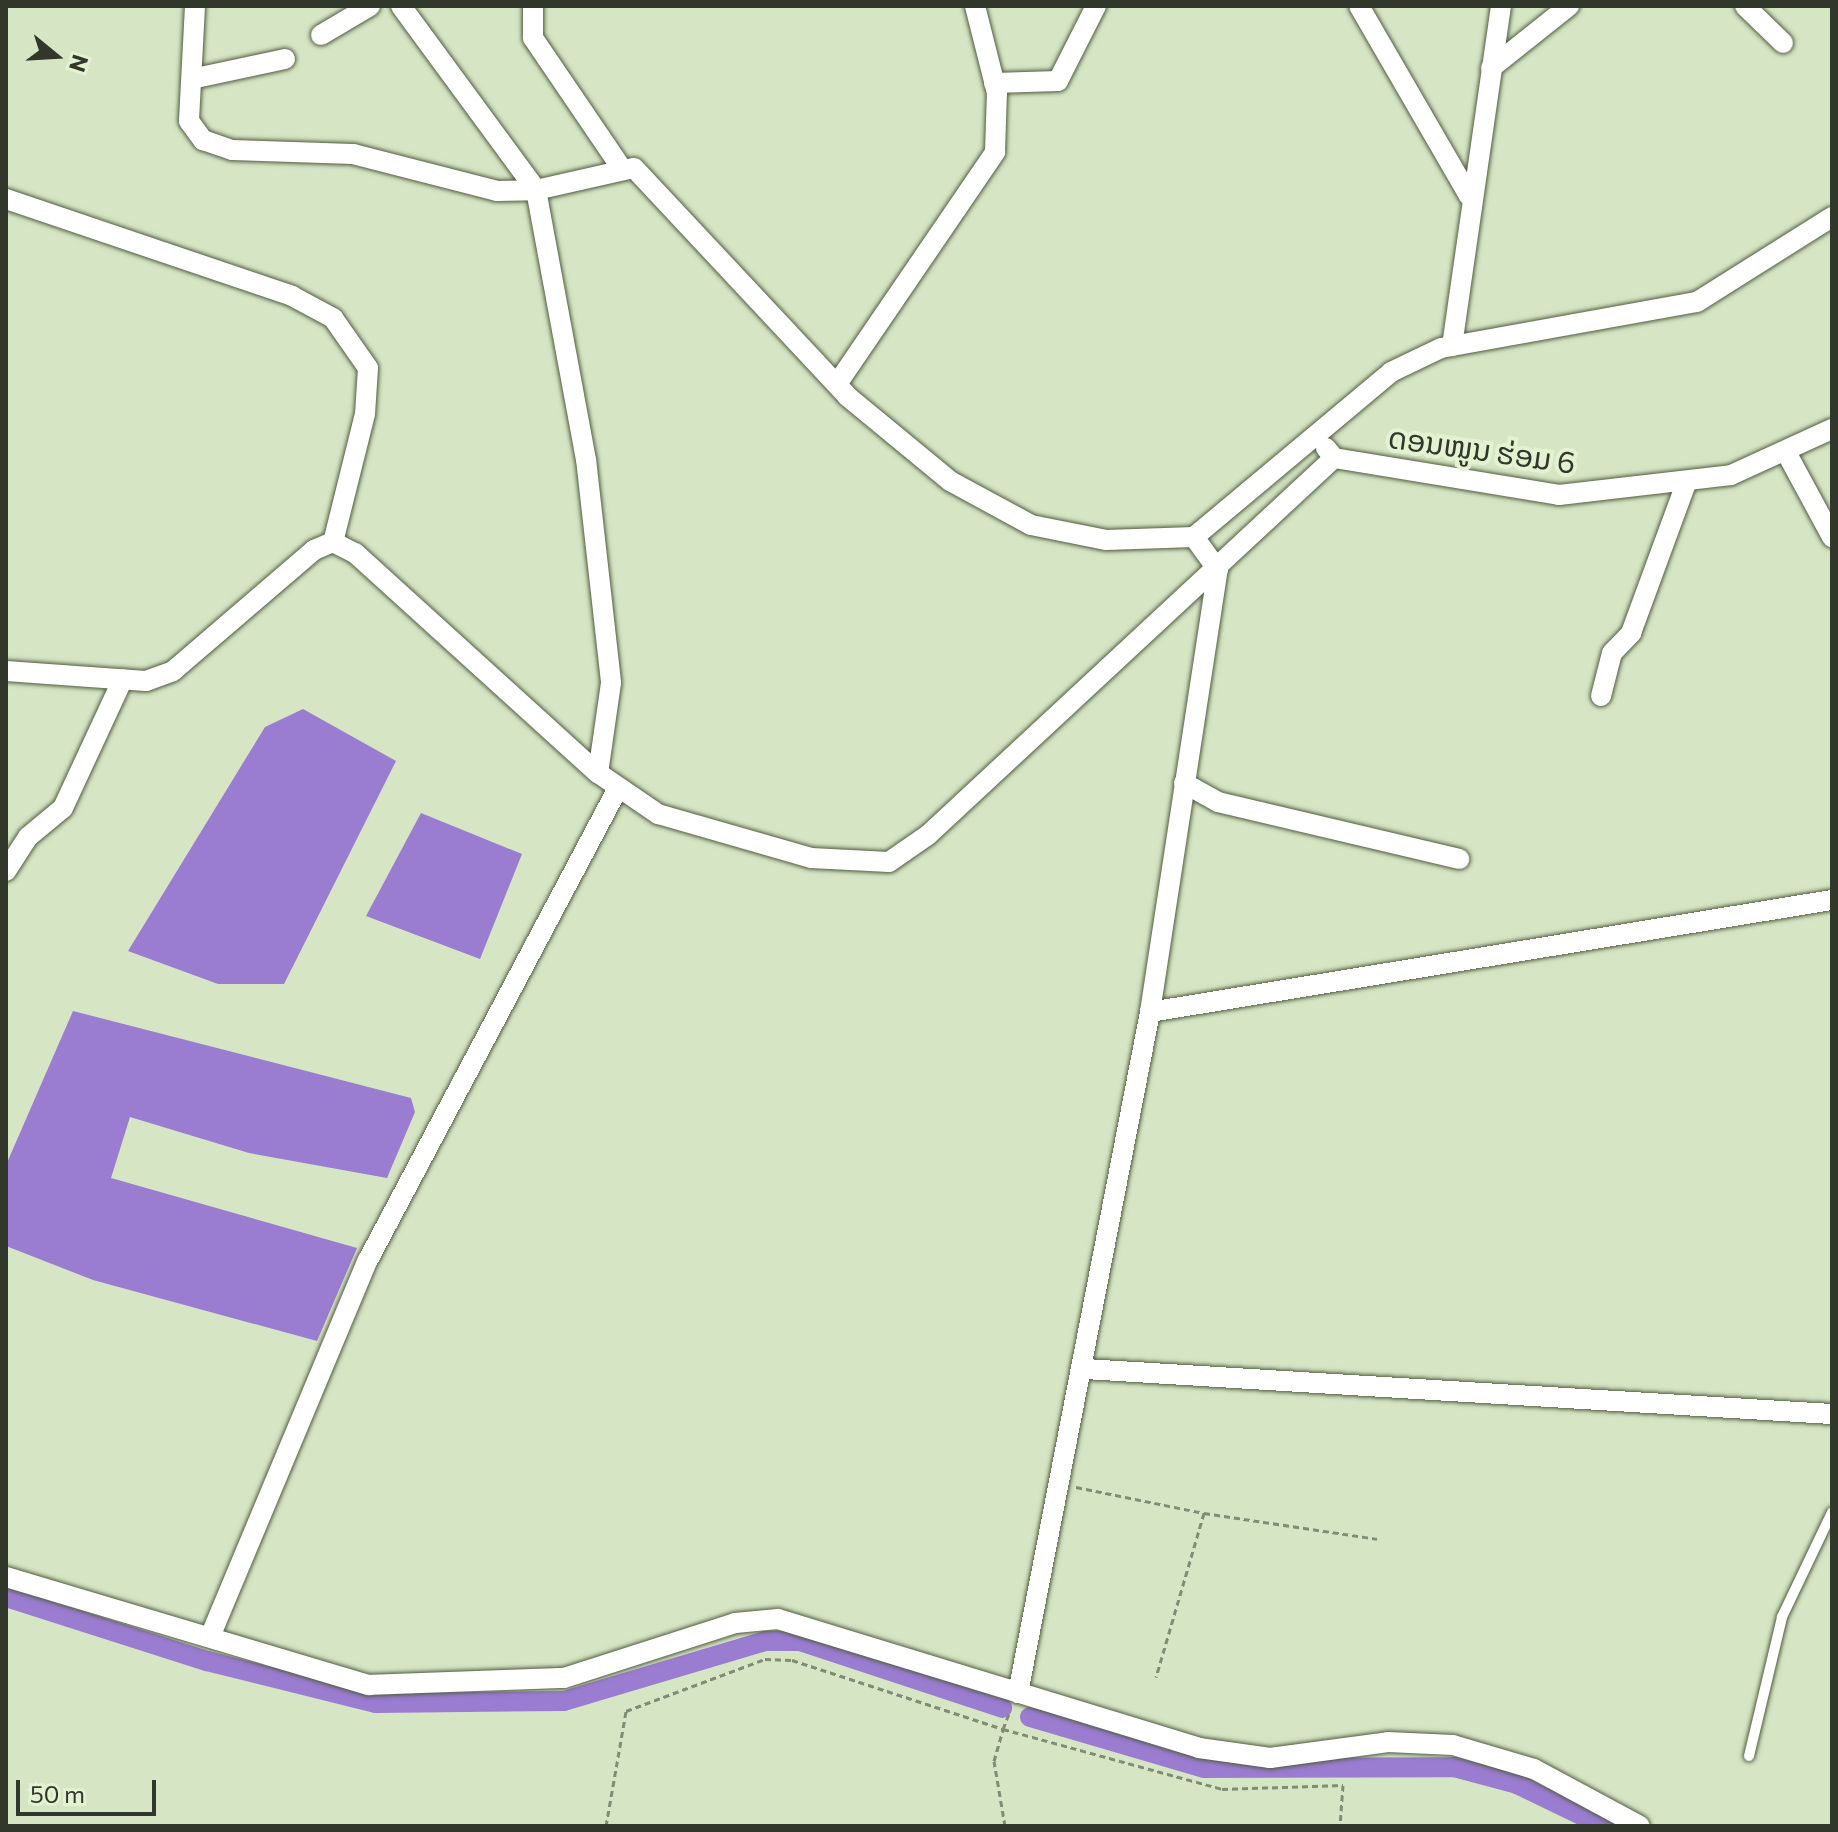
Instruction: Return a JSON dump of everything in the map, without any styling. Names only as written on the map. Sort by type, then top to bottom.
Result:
[{"type":"street","points":[[195,6],[196,78],[189,121],[203,140],[217,145],[353,154],[497,191],[536,190],[620,166]]},
{"type":"street","points":[[321,35],[370,6]]},
{"type":"street","points":[[401,6],[536,190],[586,459],[611,683],[598,773]]},
{"type":"street","points":[[533,6],[533,38],[620,166],[661,189],[837,384],[950,481],[1031,525],[1106,540],[1194,537],[1391,372],[1452,346],[1697,302],[1832,217]]},
{"type":"street","points":[[837,384],[987,172],[998,130],[994,83],[975,6]]},
{"type":"street","points":[[994,83],[1058,81],[1096,6]]},
{"type":"street","points":[[1359,6],[1469,196]]},
{"type":"street","points":[[1452,346],[1469,196],[1501,6]]},
{"type":"street","points":[[1491,68],[1569,6]]},
{"type":"street","points":[[1745,6],[1783,43]]},
{"type":"street","points":[[196,78],[285,59]]},
{"type":"street","points":[[6,199],[292,296],[333,318],[368,368],[365,414],[333,542]]},
{"type":"street","name":"ດອນໜູນ ຮ່ອມ 6","points":[[1334,458],[1559,495],[1685,486],[1786,452],[1832,429]]},
{"type":"street","points":[[6,671],[123,679],[173,671],[314,550],[333,542],[355,553],[598,773],[658,814],[725,838],[852,865],[889,862],[928,835],[1218,570],[1242,538],[1334,458],[1316,435]]},
{"type":"street","points":[[1786,452],[1832,537]]},
{"type":"street","points":[[1601,696],[1612,653],[1631,633],[1685,486]]},
{"type":"street","points":[[1018,1693],[1085,1369],[1150,1012],[1218,570],[1194,537]]},
{"type":"street","points":[[6,871],[28,837],[63,808],[123,679]]},
{"type":"street","points":[[1184,783],[1218,802],[1459,859]]},
{"type":"street","points":[[210,1637],[368,1260],[618,788]]},
{"type":"street","points":[[1150,1012],[1832,900]]},
{"type":"street","points":[[1085,1369],[1832,1414]]},
{"type":"street","points":[[6,1577],[369,1685],[528,1681],[596,1671],[735,1623],[778,1619],[1018,1693],[1239,1755],[1388,1742],[1453,1745],[1534,1769],[1640,1826]]},
{"type":"lane","points":[[1749,1756],[1782,1617],[1832,1512]]},
{"type":"path","points":[[1061,1484],[1204,1513],[1377,1539]]},
{"type":"path","points":[[1156,1677],[1204,1513]]},
{"type":"path","points":[[606,1826],[626,1711],[765,1659],[792,1660],[1003,1729],[1222,1789],[1343,1785],[1340,1826]]},
{"type":"path","points":[[1005,1826],[994,1761],[1018,1693]]},
{"type":"shaded area","points":[[303,709],[396,761],[284,984],[218,984],[128,951],[265,727]]},
{"type":"shaded area","points":[[421,813],[522,854],[480,959],[366,916]]},
{"type":"shaded area","points":[[73,1011],[411,1098],[415,1112],[387,1178],[249,1153],[130,1117],[111,1178],[357,1248],[317,1341],[93,1280],[6,1246],[6,1165]]},
{"type":"waterway","points":[[6,1597],[207,1661],[376,1703],[564,1701],[765,1641],[800,1641],[1002,1708]]},
{"type":"waterway","points":[[1030,1717],[1204,1768],[1454,1767],[1517,1784],[1604,1826]]}]
